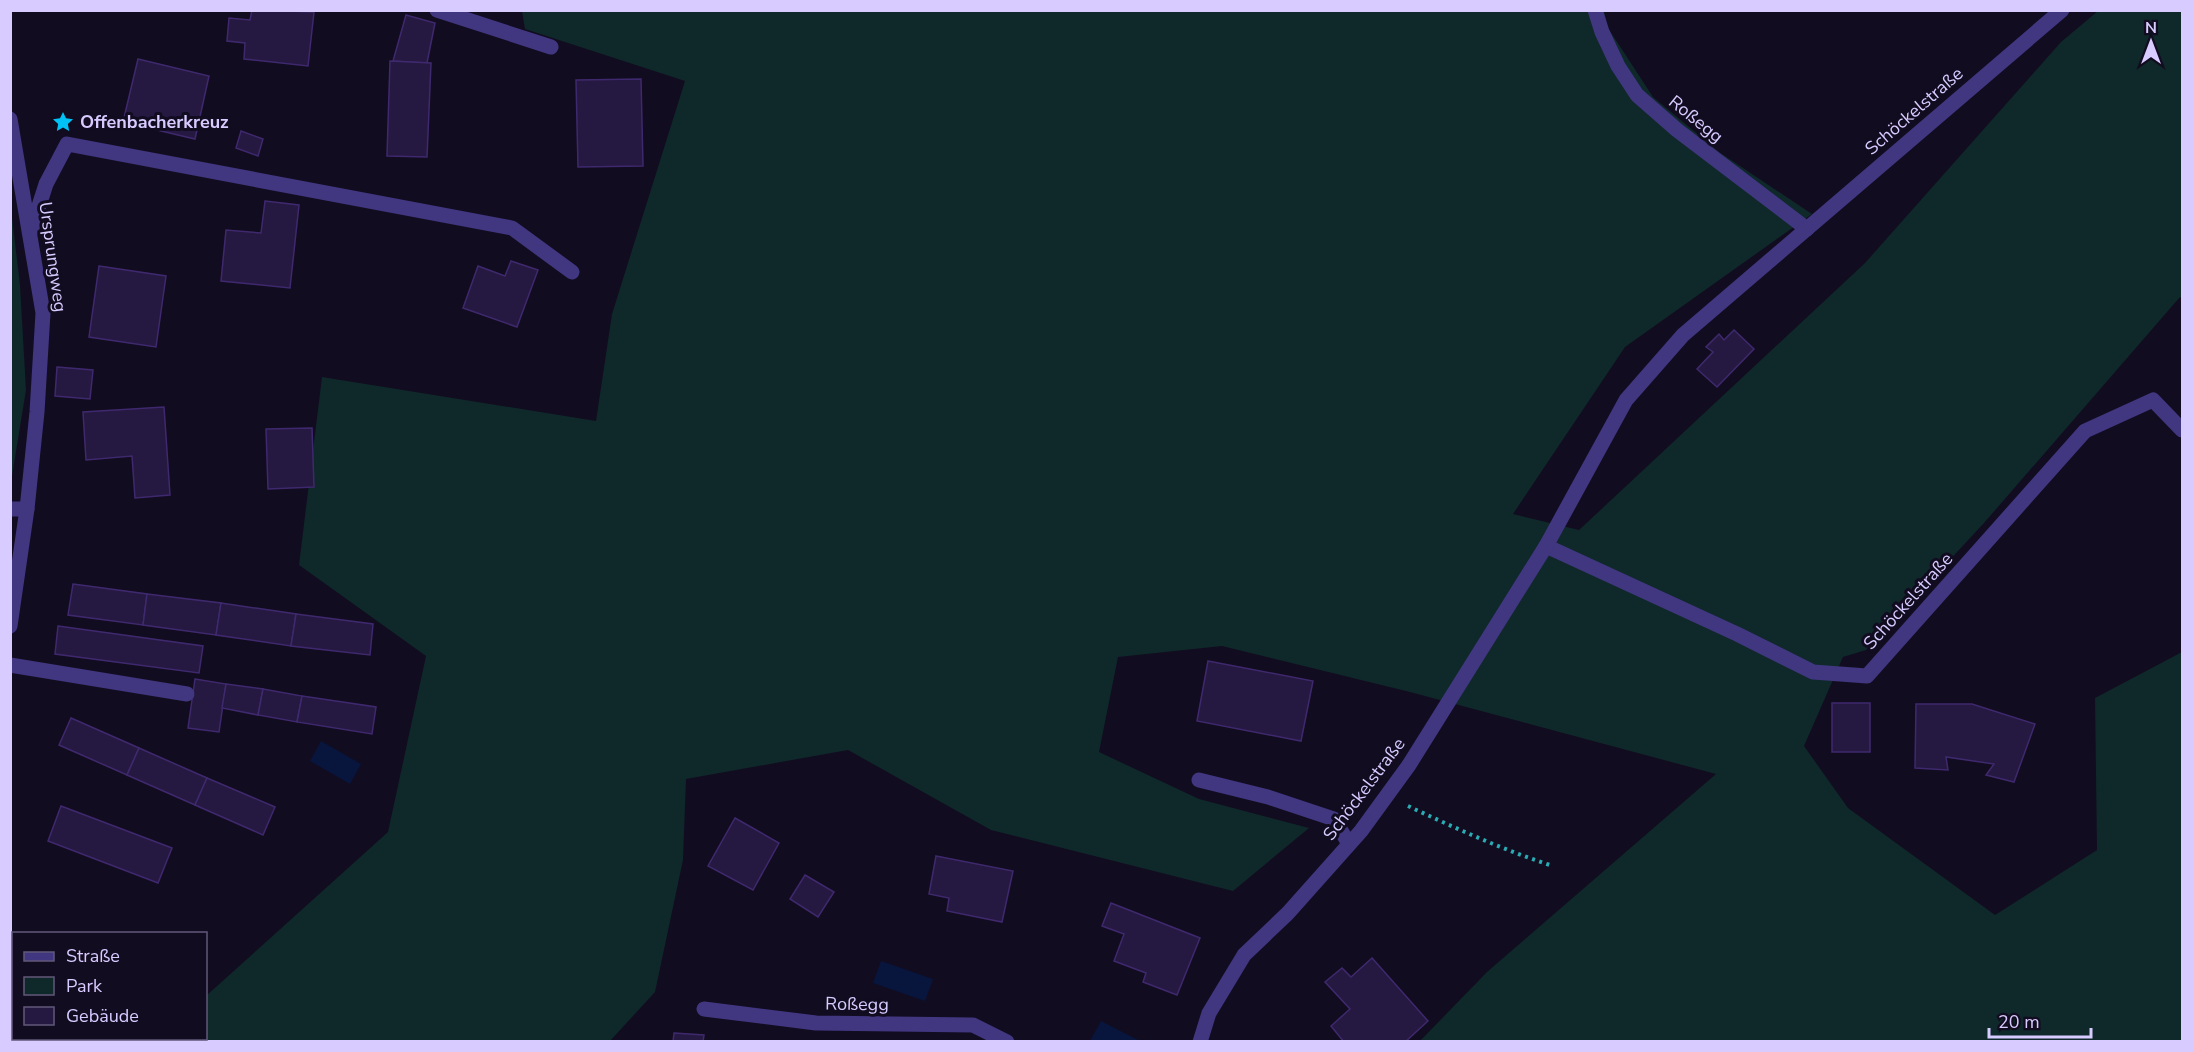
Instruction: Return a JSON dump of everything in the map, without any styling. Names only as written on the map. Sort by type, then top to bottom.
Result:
[{"type":"street","points":[[436,10],[551,47]]},
{"type":"street","name":"Roßegg","points":[[1595,10],[1602,32],[1618,66],[1637,95],[1677,130],[1807,229]]},
{"type":"street","name":"Schöckelstraße","points":[[1200,1041],[1209,1013],[1244,955],[1288,913],[1349,844],[1409,765],[1546,546],[1626,400],[1683,335],[2062,10]]},
{"type":"street","name":"Ursprungweg","points":[[10,119],[31,231],[43,313],[37,412],[27,509],[10,626]]},
{"type":"street","points":[[31,231],[46,184],[67,144],[512,228],[572,272]]},
{"type":"street","name":"Schöckelstraße","points":[[1546,546],[1737,634],[1813,672],[1867,676],[2085,431],[2153,400],[2182,430]]},
{"type":"street","points":[[10,509],[27,509]]},
{"type":"street","points":[[10,665],[187,694]]},
{"type":"street","points":[[1199,780],[1268,797],[1334,819],[1349,844]]},
{"type":"street","name":"Roßegg","points":[[704,1009],[816,1023],[973,1025],[1007,1041]]},
{"type":"path","points":[[1385,797],[1510,852],[1550,865]]},
{"type":"green space","points":[[522,11],[1604,11],[1608,28],[1653,97],[1719,152],[1812,214],[1625,347],[1513,514],[1579,530],[1865,263],[2061,42],[2098,11],[2182,11],[2182,299],[2180,297],[1984,523],[1866,650],[1843,657],[1804,746],[1848,808],[1995,915],[2097,850],[2095,698],[2182,652],[2182,1041],[1420,1041],[1487,972],[1716,774],[1410,692],[1222,646],[1118,657],[1099,752],[1199,799],[1309,828],[1233,891],[991,830],[848,750],[686,779],[683,860],[655,992],[610,1041],[11,1042],[11,994],[12,1040],[207,1040],[207,995],[388,832],[426,656],[299,565],[322,377],[596,421],[612,314],[685,81],[525,29]]},
{"type":"green space","points":[[11,209],[20,285],[26,390],[11,482]]},
{"type":"water","points":[[321,741],[361,764],[350,784],[310,761]]},
{"type":"water","points":[[881,961],[933,979],[925,1001],[873,983]]},
{"type":"water","points":[[1101,1021],[1140,1041],[1090,1041]]},
{"type":"building","points":[[252,10],[314,12],[308,66],[244,59],[245,43],[227,41],[229,18],[250,20]]},
{"type":"building","points":[[406,15],[435,23],[427,63],[393,61]]},
{"type":"building","points":[[138,59],[209,76],[195,139],[123,122]]},
{"type":"building","points":[[390,61],[431,63],[427,157],[387,156]]},
{"type":"building","points":[[641,79],[643,166],[578,167],[576,80]]},
{"type":"building","points":[[241,131],[263,139],[258,156],[236,148]]},
{"type":"building","points":[[265,201],[299,205],[290,288],[221,281],[226,230],[261,233]]},
{"type":"building","points":[[511,261],[538,270],[517,327],[463,308],[478,266],[505,276]]},
{"type":"building","points":[[99,266],[166,276],[156,347],[89,337]]},
{"type":"building","points":[[1734,330],[1754,349],[1717,387],[1697,369],[1713,352],[1706,347],[1719,334],[1724,340]]},
{"type":"building","points":[[57,367],[93,370],[90,399],[55,396]]},
{"type":"building","points":[[164,407],[170,495],[135,498],[132,456],[86,460],[83,412]]},
{"type":"building","points":[[312,428],[314,487],[268,489],[266,429]]},
{"type":"building","points":[[73,584],[147,594],[143,625],[68,615]]},
{"type":"building","points":[[147,594],[221,603],[216,635],[143,625]]},
{"type":"building","points":[[221,603],[296,614],[291,646],[216,635]]},
{"type":"building","points":[[296,614],[373,624],[370,655],[291,646]]},
{"type":"building","points":[[58,626],[203,646],[199,673],[55,654]]},
{"type":"building","points":[[1208,661],[1313,681],[1301,741],[1197,721]]},
{"type":"building","points":[[195,679],[226,684],[219,732],[188,728]]},
{"type":"building","points":[[226,684],[263,689],[258,715],[222,708]]},
{"type":"building","points":[[263,689],[302,696],[297,722],[258,715]]},
{"type":"building","points":[[302,696],[376,707],[372,734],[297,722]]},
{"type":"building","points":[[1832,703],[1870,703],[1870,752],[1832,752]]},
{"type":"building","points":[[1916,704],[1972,704],[2035,724],[2014,782],[1986,775],[1994,764],[1946,757],[1948,770],[1915,768]]},
{"type":"building","points":[[71,718],[139,748],[127,775],[59,745]]},
{"type":"building","points":[[139,748],[207,778],[195,805],[127,775]]},
{"type":"building","points":[[207,778],[275,807],[263,835],[195,805]]},
{"type":"building","points":[[61,806],[172,848],[158,883],[48,841]]},
{"type":"building","points":[[735,818],[779,843],[753,890],[708,866]]},
{"type":"building","points":[[936,856],[1013,871],[1002,922],[947,911],[949,898],[929,894]]},
{"type":"building","points":[[805,875],[834,892],[818,917],[790,899]]},
{"type":"building","points":[[1111,903],[1200,938],[1177,995],[1143,982],[1146,973],[1114,961],[1124,934],[1102,926]]},
{"type":"building","points":[[1372,958],[1428,1021],[1405,1042],[1344,1042],[1331,1026],[1350,1009],[1325,982],[1342,968],[1351,977]]},
{"type":"building","points":[[674,1033],[704,1035],[703,1042],[673,1042]]},
{"type":"place","name":"Offenbacherkreuz","points":[[63,122]]}]
